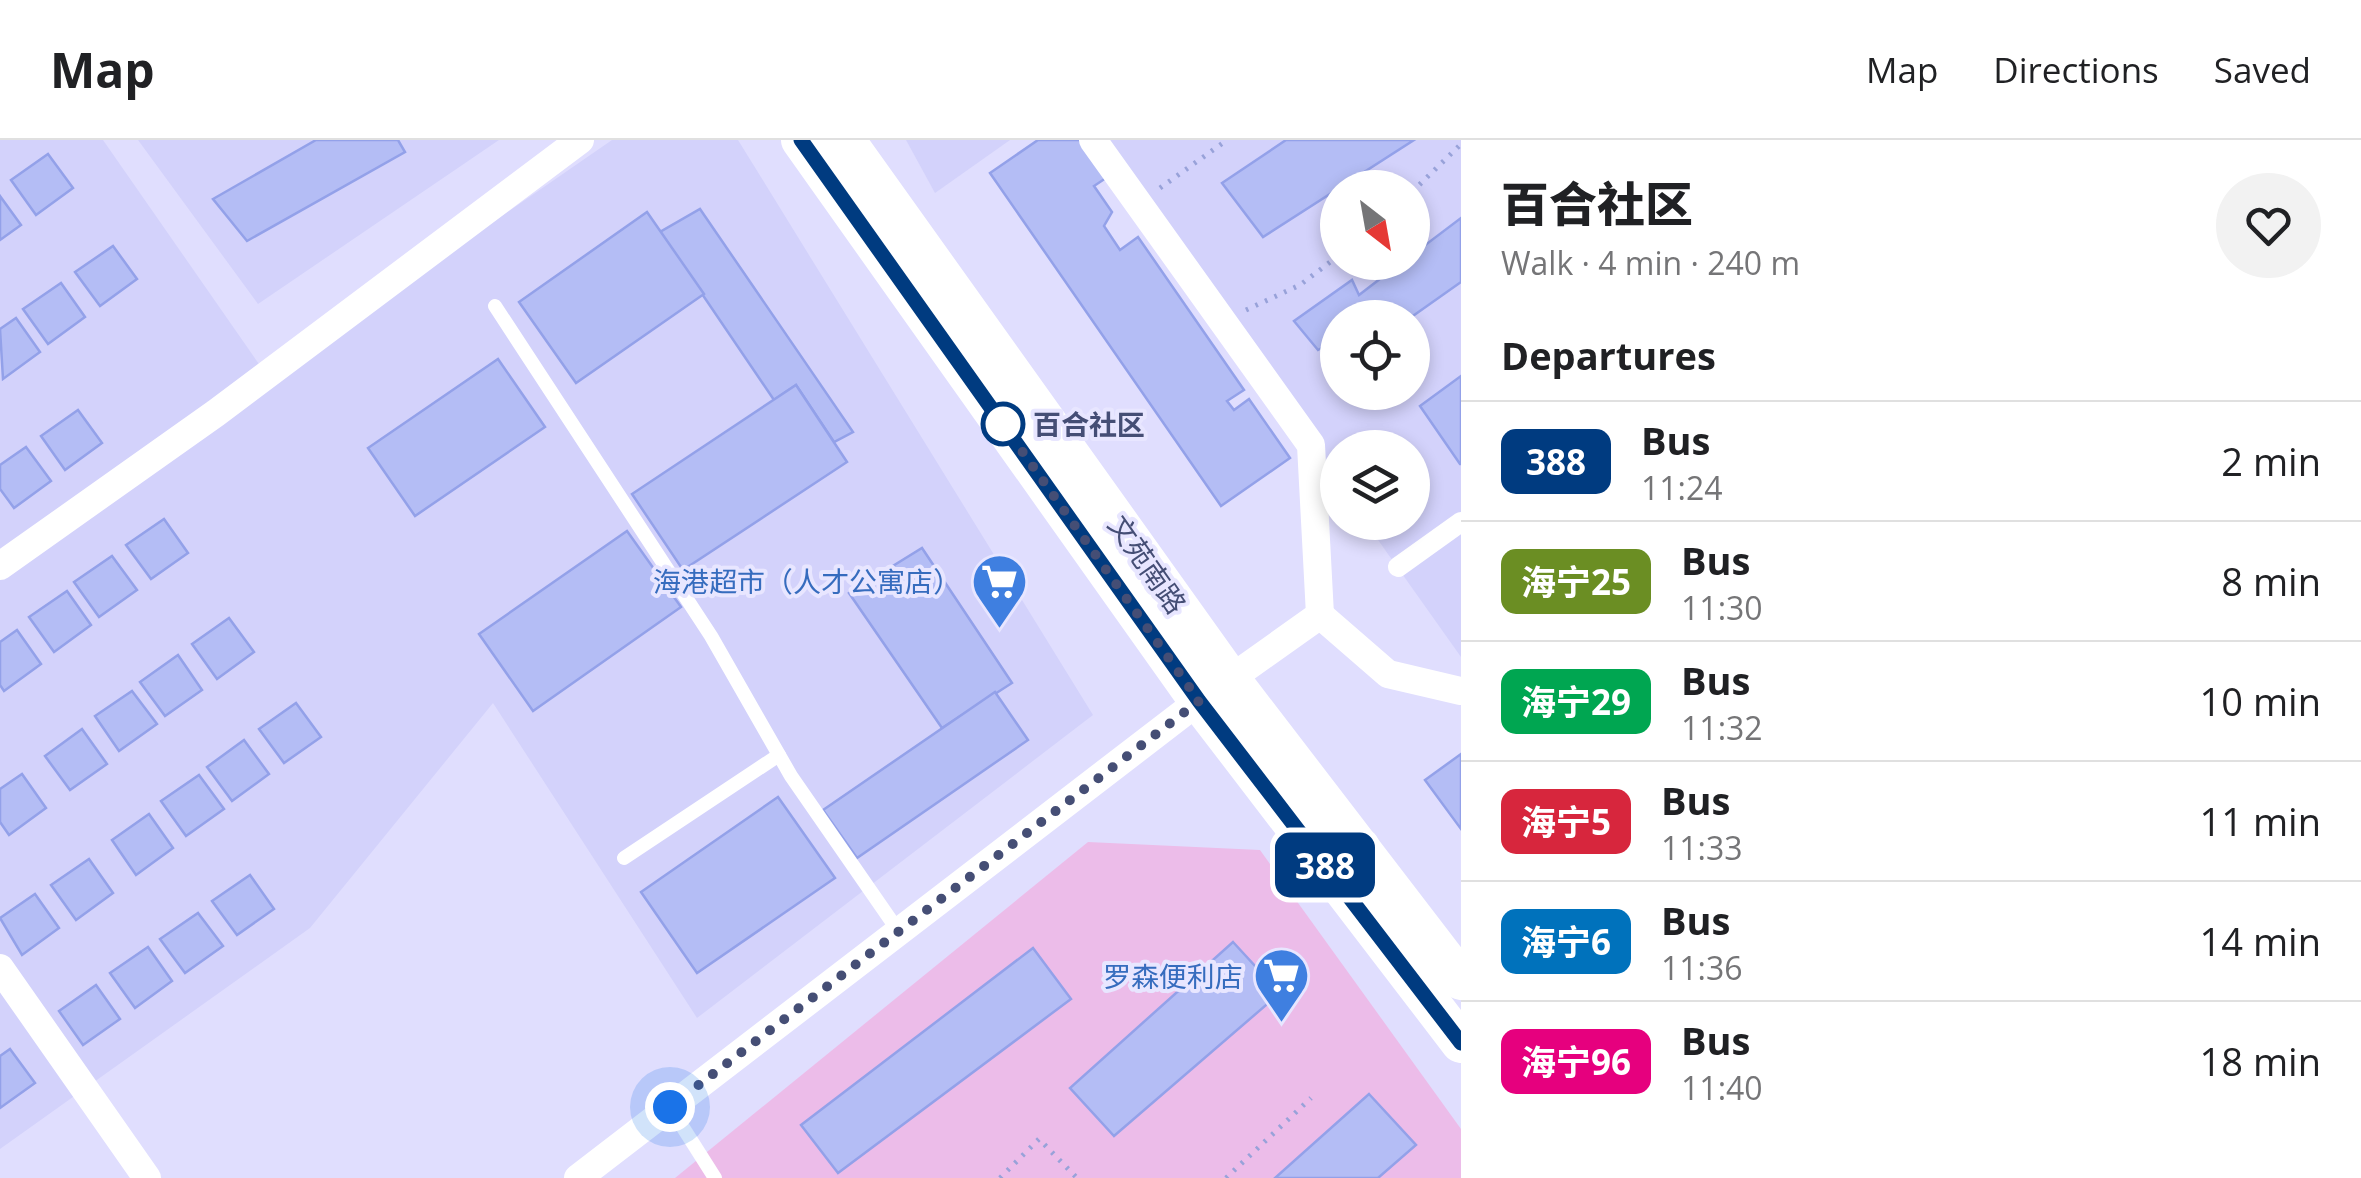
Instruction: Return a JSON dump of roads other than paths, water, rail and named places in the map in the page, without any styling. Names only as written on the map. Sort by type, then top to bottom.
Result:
[{"type":"main road","name":"文苑南路","points":[[802,140],[1214,690],[1461,980]]},
{"type":"main road","name":"文苑南路","points":[[845,140],[1214,690],[1461,1043]]},
{"type":"street","points":[[0,566],[216,413],[580,140]]},
{"type":"street","points":[[1093,140],[1311,445],[1320,616],[1388,674],[1461,691]]},
{"type":"street","points":[[1398,567],[1461,522]]},
{"type":"street","points":[[578,1178],[1214,690],[1320,616]]},
{"type":"street","points":[[0,968],[146,1178]]},
{"type":"lane","points":[[495,306],[711,636],[779,756],[899,932]]},
{"type":"lane","points":[[624,858],[779,756]]},
{"type":"lane","points":[[670,1107],[715,1178]]},
{"type":"place","name":"百合社区","points":[[1003,424]]},
{"type":"place","name":"海港超市（人才公寓店）","points":[[1000,630]]},
{"type":"place","name":"罗森便利店","points":[[1282,1025]]}]
